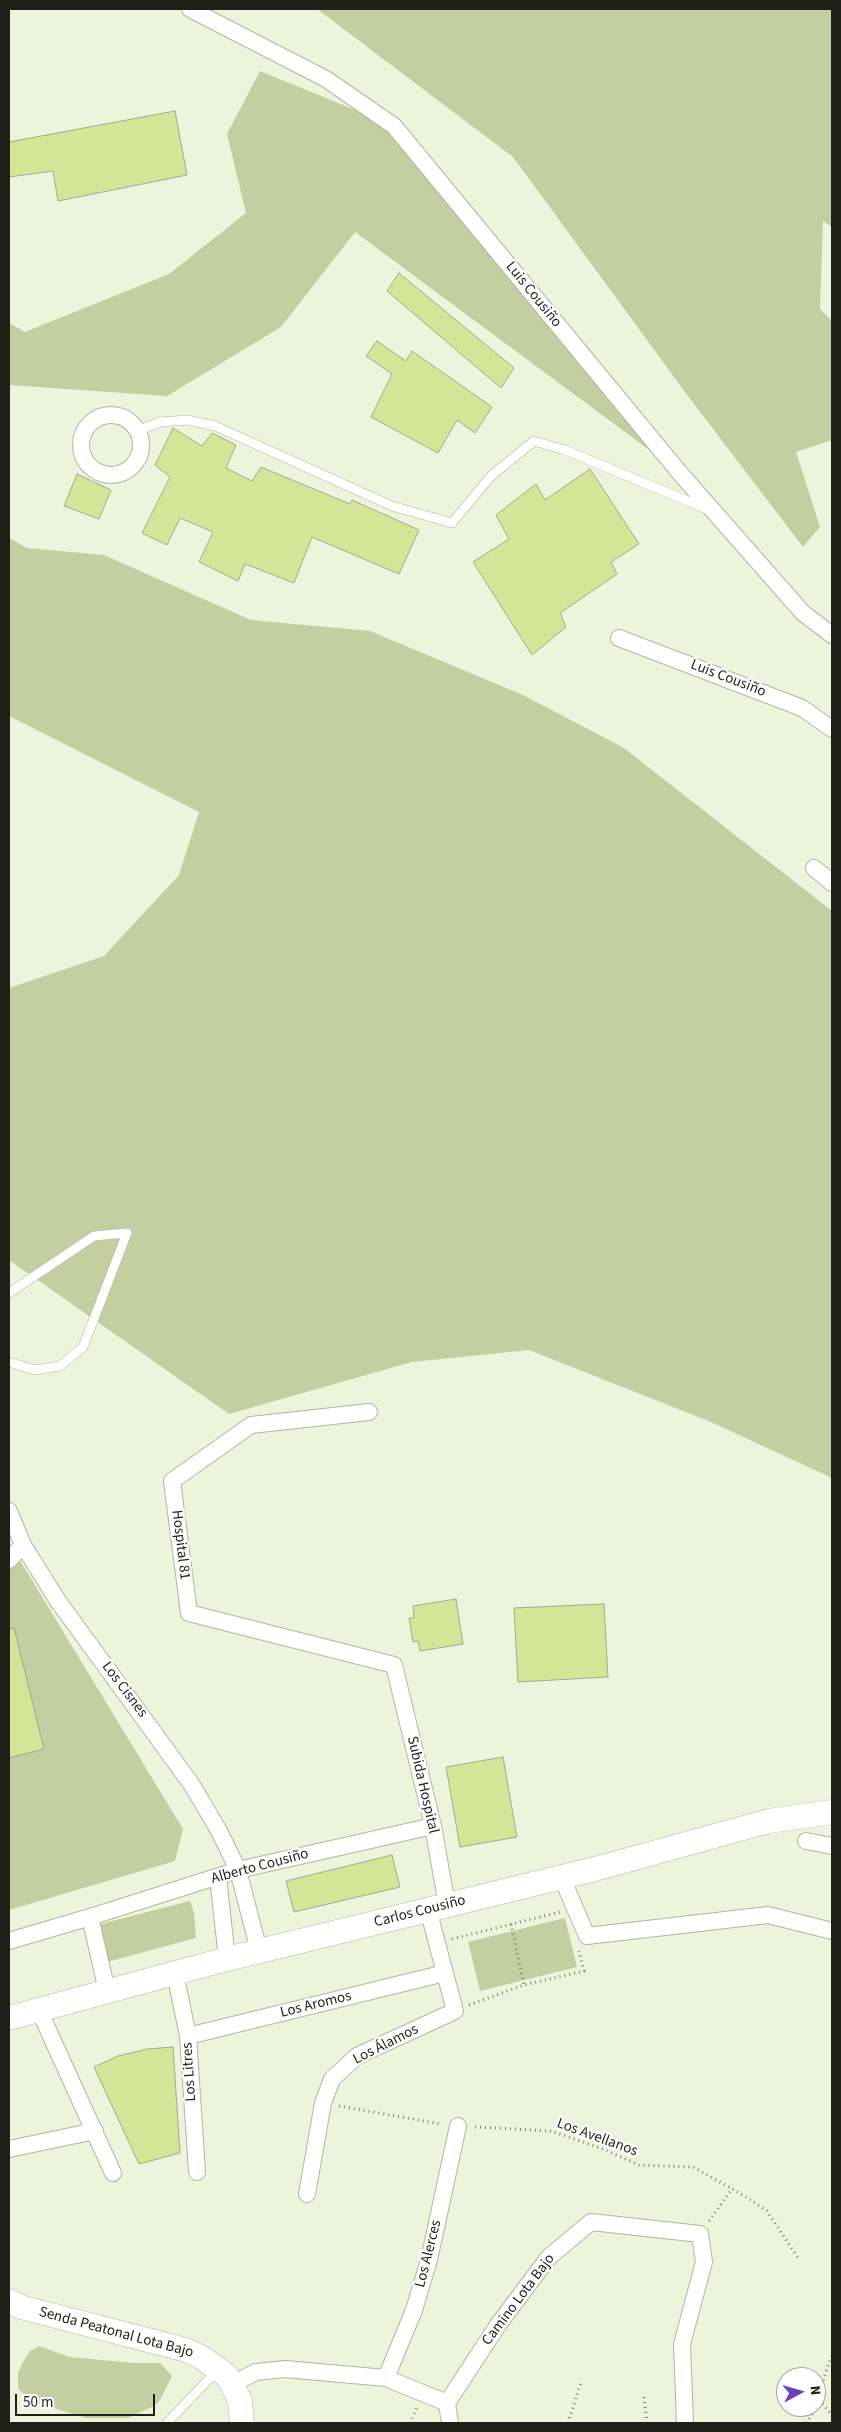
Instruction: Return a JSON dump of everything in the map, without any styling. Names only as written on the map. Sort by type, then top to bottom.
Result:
[{"type":"main road","name":"Carlos Cousiño","points":[[9,2018],[175,1972],[562,1878],[769,1821],[832,1812]]},
{"type":"main road","name":"Senda Peatonal Lota Bajo","points":[[9,2301],[21,2307],[186,2350],[215,2365],[232,2384],[240,2401],[242,2423]]},
{"type":"street","name":"Luis Cousiño","points":[[190,9],[326,79],[394,126],[679,472],[803,613],[832,635]]},
{"type":"street","name":"Luis Cousiño","points":[[619,638],[802,708],[832,729]]},
{"type":"street","points":[[814,868],[832,882]]},
{"type":"street","name":"Hospital 81","points":[[369,1412],[251,1425],[172,1481],[189,1613],[394,1665]]},
{"type":"street","name":"Los Cisnes","points":[[9,1511],[23,1546],[58,1601],[192,1786],[238,1870],[259,1951]]},
{"type":"street","points":[[9,1560],[23,1546]]},
{"type":"street","name":"Subida Hospital","points":[[394,1665],[432,1826],[438,1907]]},
{"type":"street","name":"Alberto Cousiño","points":[[9,1941],[238,1870],[432,1826]]},
{"type":"street","points":[[806,1841],[832,1846]]},
{"type":"street","points":[[218,1877],[227,1959]]},
{"type":"street","points":[[562,1878],[586,1936],[768,1915],[832,1930]]},
{"type":"street","points":[[438,1907],[437,1942],[455,2011]]},
{"type":"street","points":[[90,1917],[107,1991]]},
{"type":"street","name":"Los Litres","points":[[175,1972],[188,2036],[197,2172]]},
{"type":"street","name":"Los Aromos","points":[[188,2036],[445,1973]]},
{"type":"street","points":[[39,2010],[113,2173]]},
{"type":"street","name":"Los Álamos","points":[[307,2194],[323,2103],[332,2079],[357,2056],[455,2011]]},
{"type":"street","name":"Los Alerces","points":[[386,2378],[414,2310],[429,2260],[458,2126]]},
{"type":"street","points":[[9,2150],[94,2131]]},
{"type":"street","name":"Camino Lota Bajo","points":[[447,2403],[498,2325],[549,2257],[591,2222],[700,2234]]},
{"type":"street","points":[[685,2423],[682,2344],[704,2262],[700,2234]]},
{"type":"street","points":[[232,2384],[256,2372],[285,2369],[386,2378],[447,2403],[450,2423]]},
{"type":"lane","points":[[137,430],[160,422],[188,420],[216,426],[392,506],[452,522],[491,476],[534,441],[565,450],[714,512]]},
{"type":"lane","points":[[9,1293],[94,1236],[128,1233],[83,1347],[60,1366],[34,1370],[9,1362]]},
{"type":"lane","points":[[167,2423],[210,2378],[215,2365]]},
{"type":"path","points":[[437,1942],[569,1910]]},
{"type":"path","points":[[511,1924],[524,1985]]},
{"type":"path","points":[[455,2011],[524,1985],[584,1971],[576,1938],[586,1936]]},
{"type":"path","name":"Los Avellanos","points":[[323,2103],[458,2126],[551,2131],[603,2149],[639,2165],[693,2167],[767,2211],[798,2258]]},
{"type":"path","points":[[700,2234],[732,2189]]},
{"type":"path","points":[[826,2372],[832,2356]]},
{"type":"path","points":[[568,2423],[581,2382]]},
{"type":"path","points":[[644,2397],[647,2423]]},
{"type":"green space","points":[[317,9],[832,9],[832,227],[823,221],[820,309],[832,321],[832,440],[796,452],[820,527],[803,547],[688,396],[513,157]]},
{"type":"green space","points":[[260,71],[394,126],[679,472],[355,232],[281,327],[167,396],[9,385],[9,323],[25,332],[169,274],[246,213],[227,134]]},
{"type":"green space","points":[[9,538],[27,548],[104,555],[251,620],[370,631],[523,695],[624,748],[832,911],[832,1478],[711,1422],[529,1350],[412,1362],[229,1414],[9,1260],[9,988],[104,956],[179,875],[199,812],[9,716]]},
{"type":"green space","points":[[16,1554],[183,1829],[175,1861],[9,1910],[9,1556]]},
{"type":"green space","points":[[190,1901],[194,1913],[196,1938],[96,1965],[89,1927]]},
{"type":"green space","points":[[565,1918],[577,1967],[480,1991],[468,1942]]},
{"type":"green space","points":[[40,2346],[69,2357],[134,2363],[160,2363],[172,2376],[160,2400],[154,2406],[128,2418],[86,2418],[33,2402],[18,2389],[18,2373],[24,2360],[30,2351]]},
{"type":"building","points":[[175,111],[187,175],[58,201],[53,171],[9,177],[9,142]]},
{"type":"building","points":[[399,273],[514,368],[501,388],[387,291]]},
{"type":"building","points":[[377,341],[406,361],[412,351],[492,407],[475,433],[457,420],[438,453],[371,417],[392,374],[366,356]]},
{"type":"building","points":[[173,428],[202,446],[212,433],[236,445],[226,468],[252,481],[261,467],[350,504],[352,500],[419,530],[399,574],[312,537],[294,583],[245,564],[238,581],[199,562],[213,532],[180,518],[167,545],[142,533],[170,477],[155,465]]},
{"type":"building","points":[[590,469],[639,544],[611,562],[617,574],[560,613],[566,627],[532,655],[473,562],[509,539],[496,515],[536,484],[545,500]]},
{"type":"building","points":[[77,474],[111,490],[99,519],[64,506]]},
{"type":"building","points":[[456,1599],[463,1644],[420,1651],[418,1641],[413,1642],[409,1618],[414,1618],[413,1606]]},
{"type":"building","points":[[604,1604],[608,1677],[518,1682],[514,1608]]},
{"type":"building","points":[[14,1628],[44,1749],[9,1758],[9,1629]]},
{"type":"building","points":[[503,1757],[517,1837],[460,1847],[446,1767]]},
{"type":"building","points":[[392,1855],[400,1887],[294,1912],[286,1881]]},
{"type":"building","points":[[173,2047],[180,2153],[139,2164],[94,2067],[118,2056],[147,2049]]}]
